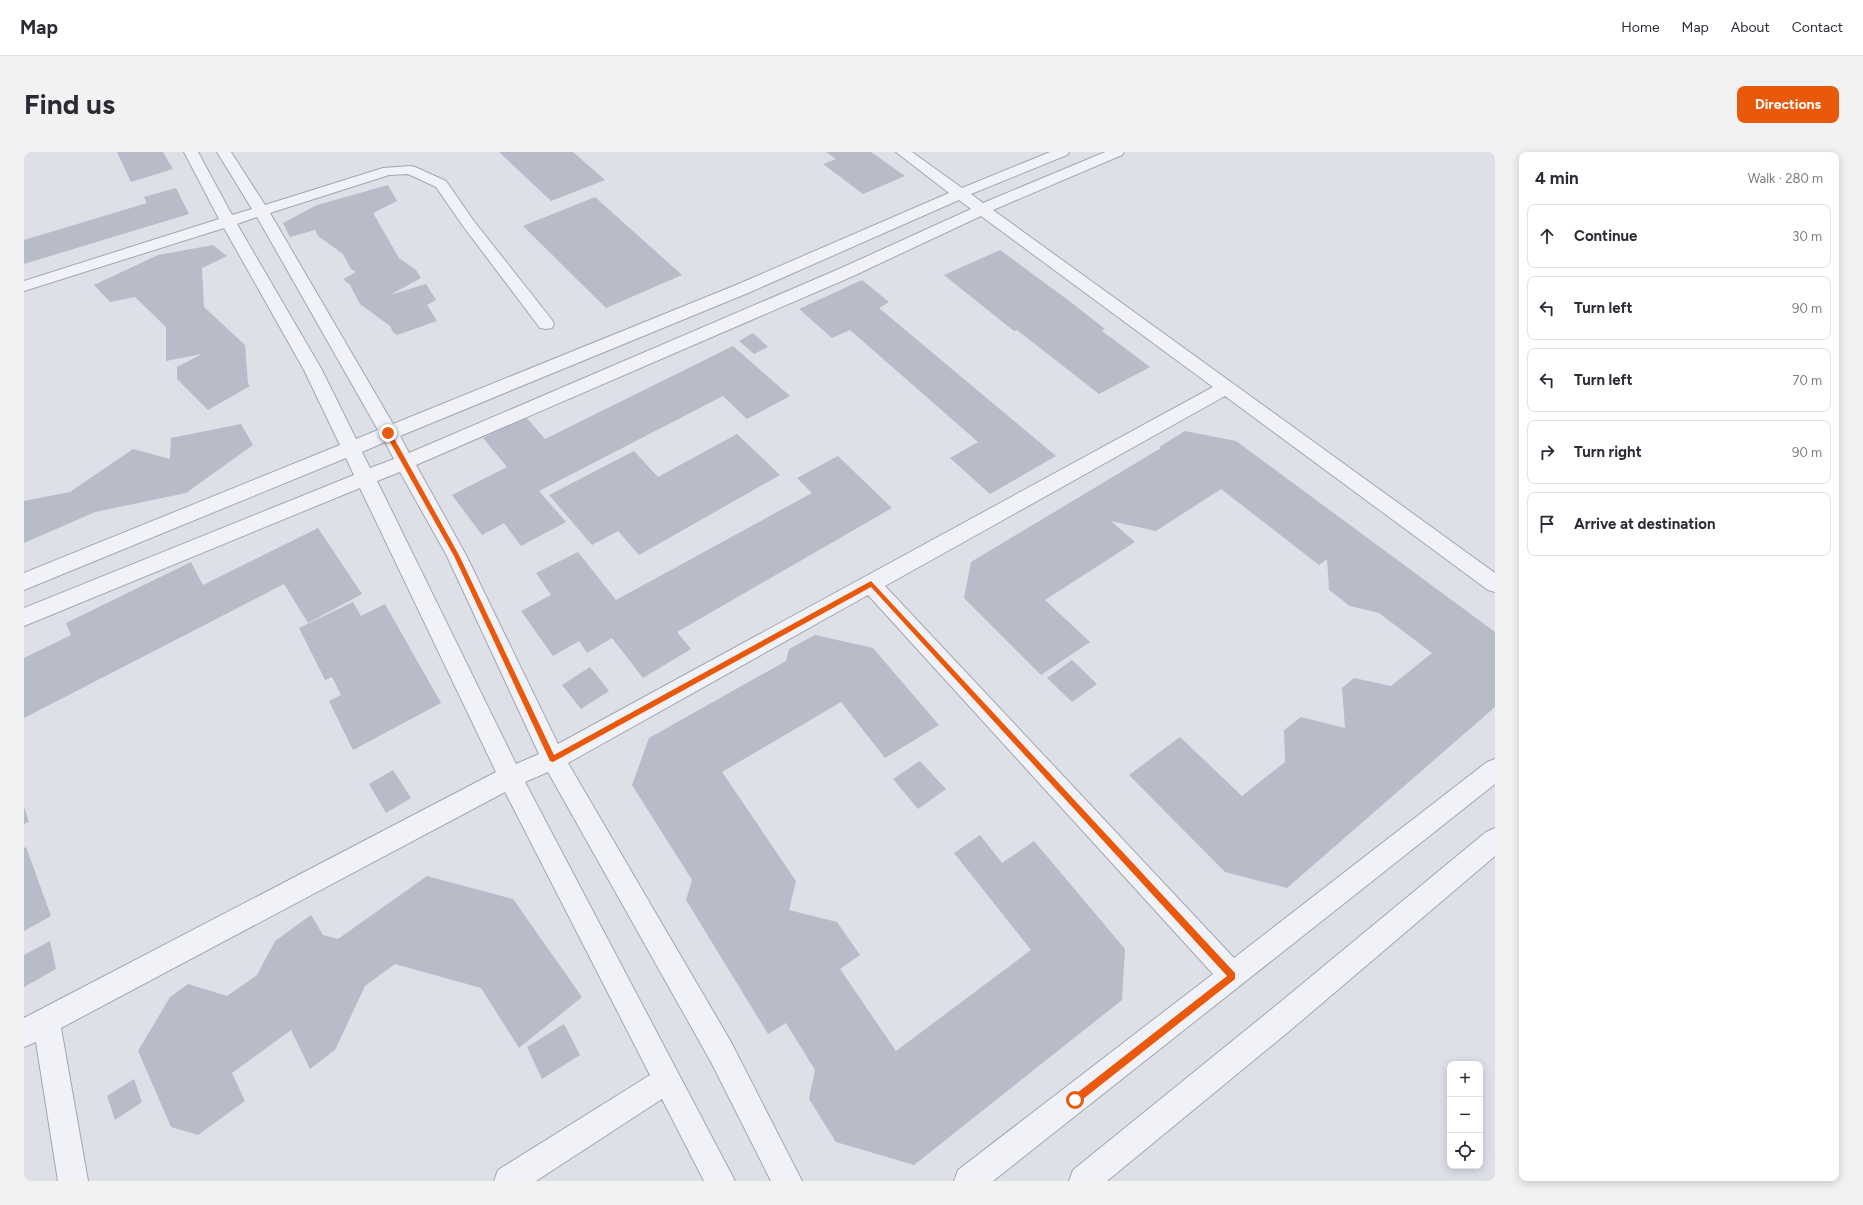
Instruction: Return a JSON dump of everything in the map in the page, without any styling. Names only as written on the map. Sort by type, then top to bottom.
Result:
[{"type":"street","points":[[191,152],[228,222],[313,370],[510,777],[720,1181]]},
{"type":"street","points":[[224,152],[261,211],[405,462],[456,555],[553,759],[721,1052],[787,1181]]},
{"type":"street","points":[[903,152],[1495,584]]},
{"type":"street","points":[[24,582],[742,289],[959,194],[1062,152]]},
{"type":"street","points":[[24,617],[405,462],[845,273],[981,210],[1117,152]]},
{"type":"street","points":[[24,286],[388,171],[410,170],[441,184],[468,223],[546,324]]},
{"type":"street","points":[[73,1181],[35,1027],[510,777],[553,759],[1225,388]]},
{"type":"street","points":[[871,584],[1233,976]]},
{"type":"street","points":[[969,1181],[1495,770]]},
{"type":"street","points":[[1084,1181],[1277,1023],[1495,840]]},
{"type":"street","points":[[510,1181],[667,1080]]},
{"type":"building","points":[[117,152],[163,152],[173,169],[131,182]]},
{"type":"building","points":[[499,152],[573,152],[605,180],[551,201]]},
{"type":"building","points":[[826,152],[871,152],[905,176],[863,194],[823,164],[836,159]]},
{"type":"building","points":[[388,185],[397,201],[373,213],[399,258],[416,270],[421,278],[390,295],[426,284],[436,300],[427,305],[437,321],[397,335],[393,332],[390,326],[360,304],[350,285],[343,279],[356,272],[351,269],[343,254],[318,236],[315,230],[290,237],[283,223],[317,205]]},
{"type":"building","points":[[176,188],[189,214],[24,264],[24,240],[147,203],[144,197]]},
{"type":"building","points":[[595,197],[682,275],[606,308],[523,226]]},
{"type":"building","points":[[213,245],[227,256],[202,268],[204,307],[245,345],[248,384],[250,386],[208,410],[177,379],[177,367],[202,354],[166,361],[166,327],[135,297],[110,302],[94,285],[158,255]]},
{"type":"building","points":[[1000,250],[1072,303],[1105,329],[1102,331],[1150,367],[1099,394],[1017,330],[1014,331],[944,275]]},
{"type":"building","points":[[862,280],[889,302],[879,308],[1056,456],[990,494],[950,458],[978,442],[850,330],[832,338],[799,309]]},
{"type":"building","points":[[753,333],[768,347],[754,354],[739,341]]},
{"type":"building","points":[[733,346],[790,396],[747,419],[723,396],[539,491],[566,522],[521,546],[504,523],[482,535],[452,495],[507,467],[483,438],[526,417],[545,439]]},
{"type":"building","points":[[241,424],[253,445],[186,493],[95,512],[24,543],[24,501],[70,492],[133,449],[170,459],[171,438]]},
{"type":"building","points":[[1185,431],[1236,441],[1495,632],[1495,707],[1287,888],[1225,872],[1129,775],[1180,737],[1242,796],[1285,762],[1284,730],[1301,717],[1345,728],[1342,688],[1354,678],[1391,686],[1432,653],[1379,613],[1350,606],[1329,590],[1327,559],[1319,565],[1221,489],[1156,531],[1111,521],[1135,542],[1045,600],[1090,642],[1041,675],[964,598],[971,562],[1161,448],[1159,447]]},
{"type":"building","points":[[737,434],[780,475],[639,555],[618,531],[592,545],[549,495],[634,451],[658,477]]},
{"type":"building","points":[[838,456],[892,508],[677,632],[691,649],[643,678],[612,638],[587,653],[579,641],[553,656],[521,611],[551,595],[536,573],[578,552],[616,600],[812,493],[797,478]]},
{"type":"building","points":[[318,528],[362,594],[308,623],[284,584],[24,718],[24,658],[71,635],[66,623],[191,562],[203,585]]},
{"type":"building","points":[[353,602],[361,616],[385,604],[441,703],[353,750],[329,701],[341,695],[332,677],[325,680],[299,628]]},
{"type":"building","points":[[815,635],[873,648],[939,725],[885,758],[841,702],[722,772],[796,881],[789,910],[837,922],[860,955],[840,969],[896,1051],[1031,950],[954,853],[980,835],[1002,863],[1034,841],[1125,949],[1122,1000],[914,1165],[836,1142],[809,1099],[815,1070],[786,1023],[768,1034],[686,900],[692,880],[632,785],[649,738],[786,661],[789,649]]},
{"type":"building","points":[[1072,660],[1097,684],[1072,702],[1047,678]]},
{"type":"building","points":[[590,667],[609,691],[581,709],[562,685]]},
{"type":"building","points":[[920,761],[946,789],[918,809],[893,779]]},
{"type":"building","points":[[393,770],[411,798],[386,813],[369,784]]},
{"type":"building","points":[[24,807],[29,822],[24,824]]},
{"type":"building","points":[[26,847],[51,916],[24,931],[24,848]]},
{"type":"building","points":[[427,876],[513,899],[582,997],[519,1048],[481,988],[395,964],[365,986],[335,1050],[310,1069],[291,1030],[232,1073],[245,1101],[198,1135],[171,1127],[138,1051],[170,997],[188,984],[227,996],[257,975],[275,941],[311,915],[323,935],[338,939]]},
{"type":"building","points":[[50,941],[56,969],[24,987],[24,955]]},
{"type":"building","points":[[564,1024],[580,1055],[542,1079],[527,1047]]},
{"type":"building","points":[[134,1079],[142,1102],[115,1120],[107,1096]]},
{"type":"route","points":[[388,433],[456,555],[553,759],[871,584],[1233,976],[1075,1100]]}]
